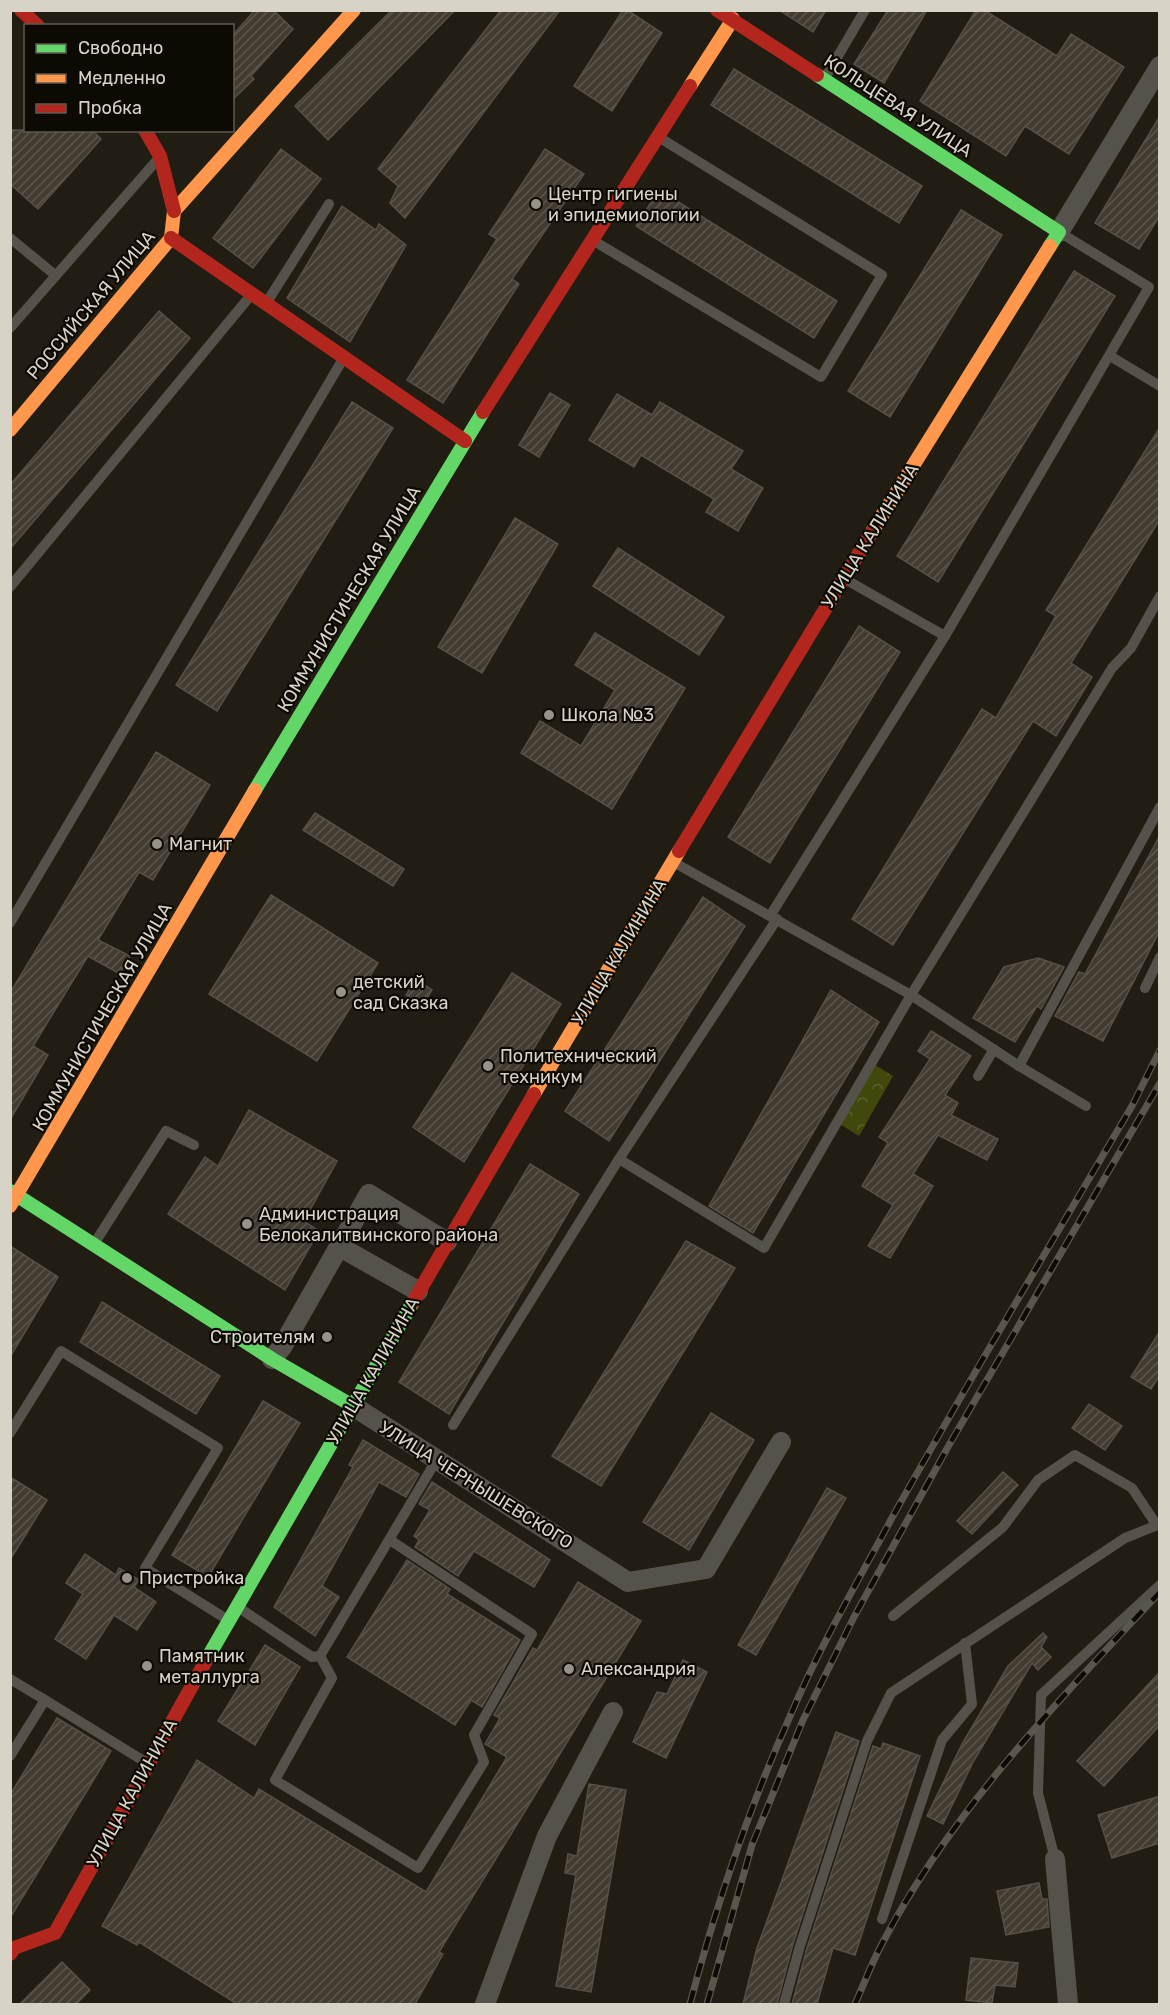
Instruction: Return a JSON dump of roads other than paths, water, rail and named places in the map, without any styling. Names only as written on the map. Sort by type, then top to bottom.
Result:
[{"type":"street","points":[[21,10],[36,24]]},
{"type":"street","points":[[174,211],[354,10]]},
{"type":"street","name":"КОЛЬЦЕВАЯ УЛИЦА","points":[[717,10],[1059,232]]},
{"type":"street","name":"КОММУНИСТИЧЕСКАЯ УЛИЦА","points":[[13,1197],[306,703],[465,441],[733,19]]},
{"type":"street","name":"УЛИЦА КАЛИНИНА","points":[[12,1950],[55,1933],[147,1763],[231,1622],[418,1291],[672,861],[843,578],[1160,66]]},
{"type":"street","points":[[146,132],[160,156],[174,211]]},
{"type":"street","name":"РОССИЙСКАЯ УЛИЦА","points":[[10,430],[171,238],[174,211]]},
{"type":"street","points":[[171,238],[465,441]]},
{"type":"street","points":[[272,1359],[340,1247],[369,1194],[447,1242]]},
{"type":"street","name":"УЛИЦА ЧЕРНЫШЕВСКОГО","points":[[13,1197],[94,1244],[272,1359],[437,1459],[628,1582],[706,1569],[782,1442]]},
{"type":"street","points":[[340,1247],[418,1291]]},
{"type":"street","points":[[485,2004],[547,1836],[613,1712]]},
{"type":"street","points":[[1055,1859],[1068,2004]]},
{"type":"lane","points":[[824,80],[865,10]]},
{"type":"lane","points":[[594,241],[821,377],[882,275],[657,136]]},
{"type":"lane","points":[[10,328],[160,156]]},
{"type":"lane","points":[[265,304],[329,204]]},
{"type":"lane","points":[[453,1425],[773,918],[945,636],[1149,287],[1059,232]]},
{"type":"lane","points":[[10,238],[55,275]]},
{"type":"lane","points":[[10,587],[251,295]]},
{"type":"lane","points":[[10,923],[344,356]]},
{"type":"lane","points":[[1110,356],[1160,386]]},
{"type":"lane","points":[[843,578],[945,636]]},
{"type":"lane","points":[[619,1159],[764,1248],[911,994],[1112,668],[1131,648],[1160,596]]},
{"type":"lane","points":[[1019,1066],[1160,807]]},
{"type":"lane","points":[[672,861],[911,994],[1019,1066],[1086,1106]]},
{"type":"lane","points":[[1145,988],[1160,957]]},
{"type":"lane","points":[[978,1076],[994,1049]]},
{"type":"lane","points":[[94,1244],[166,1131],[194,1145]]},
{"type":"lane","points":[[10,1433],[61,1351],[218,1448],[145,1568],[231,1622]]},
{"type":"lane","points":[[784,2004],[803,1935],[871,1732],[891,1693],[1125,1538],[1158,1524],[1132,1488],[1075,1455],[1038,1480],[1004,1527],[893,1616]]},
{"type":"lane","points":[[320,1656],[437,1459]]},
{"type":"lane","points":[[320,1656],[332,1678],[275,1780],[418,1868],[484,1762],[474,1735],[532,1634],[390,1540]]},
{"type":"lane","points":[[1055,1859],[1038,1793],[1041,1695],[1160,1585]]},
{"type":"lane","points":[[238,1607],[312,1657],[320,1656]]},
{"type":"lane","points":[[882,1919],[942,1740],[972,1704],[966,1644]]},
{"type":"lane","points":[[10,1679],[147,1763]]},
{"type":"lane","points":[[10,1756],[45,1700]]},
{"type":"railway","points":[[690,2004],[722,1894],[747,1821],[814,1664],[922,1464],[1132,1106],[1160,1050]]},
{"type":"railway","points":[[707,2004],[752,1845],[803,1720],[854,1617],[949,1445],[1160,1083]]},
{"type":"railway","points":[[855,2004],[879,1950],[911,1893],[974,1802],[1046,1715],[1160,1592]]},
{"type":"place","name":"Центр гигиены и эпидемиологии","points":[[536,204]]},
{"type":"place","name":"Школа №3","points":[[549,715]]},
{"type":"place","name":"Магнит","points":[[157,844]]},
{"type":"place","name":"детский сад Сказка","points":[[341,992]]},
{"type":"place","name":"Политехнический техникум","points":[[488,1066]]},
{"type":"place","name":"Администрация Белокалитвинского района","points":[[247,1224]]},
{"type":"place","name":"Строителям","points":[[327,1337]]},
{"type":"place","name":"Пристройка","points":[[127,1578]]},
{"type":"place","name":"Памятник металлурга","points":[[147,1666]]},
{"type":"place","name":"Александрия","points":[[569,1669]]}]
